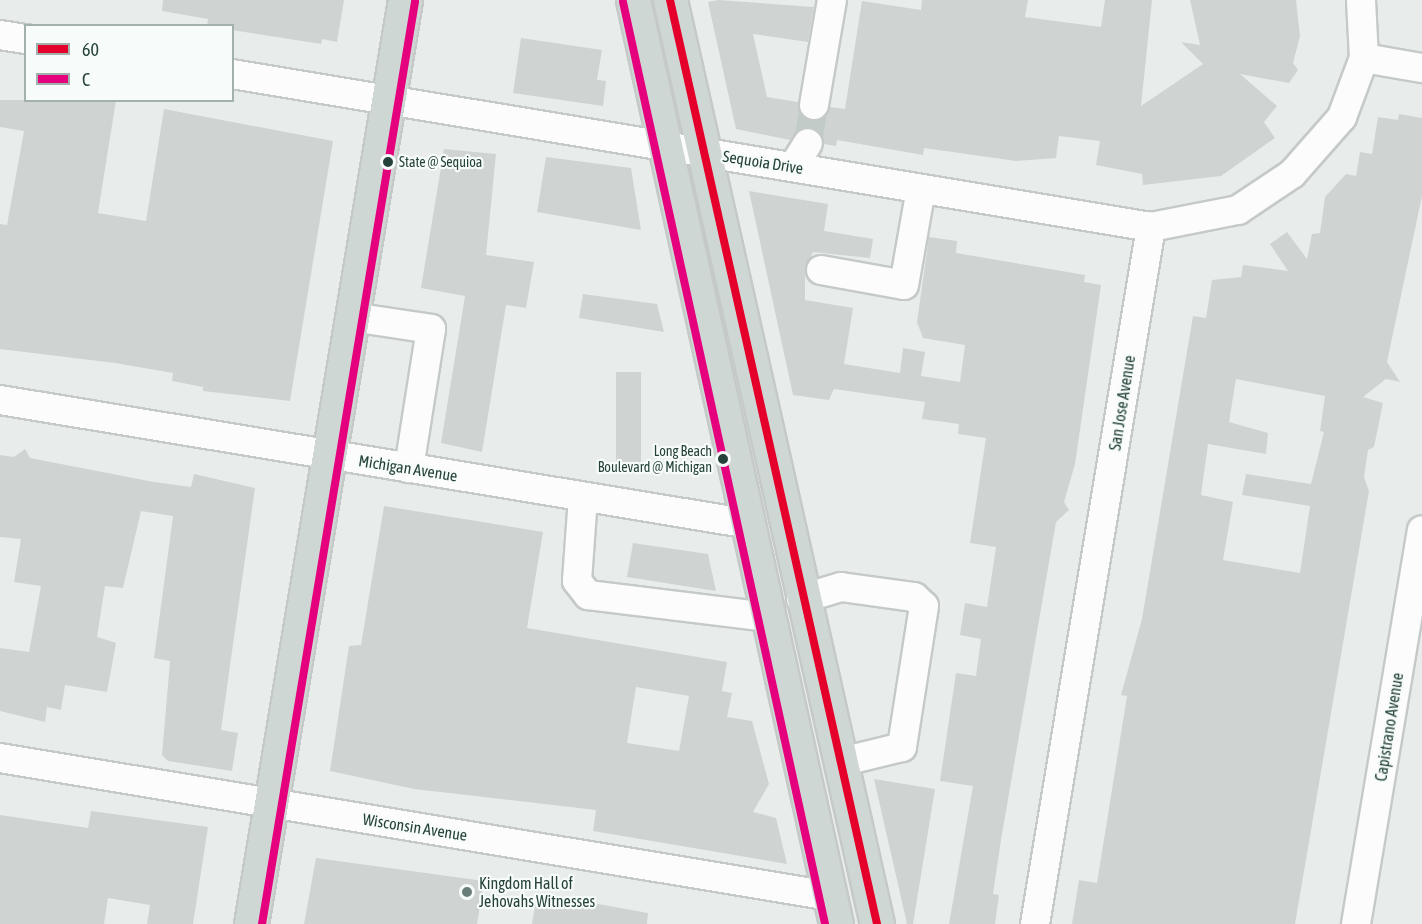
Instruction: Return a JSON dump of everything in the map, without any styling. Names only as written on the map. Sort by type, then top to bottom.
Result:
[{"type":"main road","points":[[251,924],[405,0]]},
{"type":"main road","points":[[633,0],[744,524],[833,910],[848,903],[855,924]]},
{"type":"main road","points":[[670,0],[701,152],[745,316],[801,599],[841,762],[877,924]]},
{"type":"street","points":[[814,105],[832,0]]},
{"type":"street","points":[[1151,227],[1238,210],[1292,174],[1342,117],[1364,58],[1361,0]]},
{"type":"street","points":[[0,35],[24,39]]},
{"type":"street","points":[[1364,58],[1422,68]]},
{"type":"street","name":"Sequoia Drive","points":[[234,74],[1151,227]]},
{"type":"street","points":[[793,167],[808,143]]},
{"type":"street","points":[[821,270],[904,285],[921,189]]},
{"type":"street","name":"San Jose Avenue","points":[[1035,924],[1151,227]]},
{"type":"street","points":[[352,316],[431,329],[409,468]]},
{"type":"street","name":"Michigan Avenue","points":[[0,400],[744,524]]},
{"type":"street","points":[[583,496],[577,581],[588,595],[766,617]]},
{"type":"street","name":"Capistrano Avenue","points":[[1356,924],[1422,530]]},
{"type":"street","points":[[801,599],[841,587],[914,597],[924,606],[902,747],[841,762]]},
{"type":"street","name":"Wisconsin Avenue","points":[[0,758],[272,803],[833,910]]},
{"type":"building","points":[[163,0],[344,0],[337,42],[322,39],[321,44],[234,30],[234,24],[207,24],[208,19],[162,11]]},
{"type":"building","points":[[718,0],[814,7],[808,42],[753,34],[767,97],[798,102],[803,117],[812,121],[826,116],[830,107],[845,109],[862,1],[921,10],[922,0],[1028,0],[1025,17],[1101,27],[1105,0],[1152,0],[1141,106],[1203,64],[1181,42],[1200,45],[1190,0],[1296,0],[1300,36],[1293,63],[1298,70],[1289,83],[1240,74],[1277,106],[1264,122],[1275,138],[1221,176],[1143,185],[1142,174],[1096,165],[1100,141],[1059,136],[1056,158],[1016,161],[924,148],[923,155],[837,140],[836,146],[824,144],[822,135],[809,127],[790,140],[736,129],[708,2]]},
{"type":"building","points":[[521,38],[602,50],[597,80],[606,81],[603,106],[513,93]]},
{"type":"building","points":[[0,100],[116,102],[98,213],[146,221],[164,109],[333,141],[290,401],[203,391],[203,387],[172,381],[173,373],[115,363],[0,349],[0,224],[7,225],[24,131],[0,127]]},
{"type":"building","points":[[1399,114],[1422,118],[1422,196],[1387,362],[1400,382],[1386,379],[1363,397],[1383,403],[1374,447],[1368,450],[1364,477],[1369,491],[1295,924],[1072,924],[1079,880],[1097,883],[1127,696],[1121,695],[1142,619],[1193,316],[1206,318],[1212,280],[1241,277],[1243,265],[1288,271],[1270,244],[1287,232],[1307,259],[1312,234],[1320,233],[1325,197],[1346,174],[1356,176],[1360,152],[1372,154],[1378,117],[1398,120]],"holes":[[[1236,379],[1325,396],[1320,431],[1324,432],[1311,484],[1246,474],[1242,495],[1310,506],[1300,573],[1223,560],[1233,502],[1201,495],[1208,444],[1266,454],[1268,433],[1229,422]]]},
{"type":"building","points":[[444,149],[496,154],[486,255],[534,262],[526,308],[506,305],[482,452],[441,443],[465,296],[421,288]]},
{"type":"building","points":[[546,157],[631,168],[641,230],[537,212]]},
{"type":"building","points":[[749,191],[828,204],[824,231],[873,239],[870,258],[813,252],[805,267],[805,300],[853,308],[844,364],[900,373],[903,348],[925,352],[921,376],[960,382],[965,345],[923,338],[917,322],[929,237],[957,241],[956,253],[1085,275],[1084,282],[1101,285],[1075,464],[1064,502],[1069,510],[1056,522],[1001,840],[993,894],[999,895],[995,924],[949,924],[973,786],[940,781],[956,673],[976,676],[981,639],[960,635],[965,603],[987,607],[996,547],[970,543],[986,438],[958,434],[959,424],[922,419],[925,402],[834,389],[829,400],[793,395]]},
{"type":"building","points":[[583,294],[657,304],[664,332],[579,318]]},
{"type":"building","points":[[616,372],[641,372],[641,474],[616,474]]},
{"type":"building","points":[[25,449],[30,458],[154,482],[191,487],[194,474],[255,488],[221,730],[238,733],[232,771],[168,761],[162,755],[170,661],[154,658],[173,516],[141,511],[123,588],[105,586],[97,637],[116,643],[107,692],[65,685],[61,710],[47,707],[45,722],[0,711],[0,648],[29,652],[41,586],[14,582],[21,539],[0,537],[0,455],[14,457]]},
{"type":"building","points":[[384,506],[543,532],[527,628],[727,662],[722,691],[732,693],[727,717],[752,721],[769,784],[753,812],[776,818],[787,864],[593,831],[596,810],[414,789],[330,771],[349,646],[361,645]],"holes":[[[636,687],[689,696],[679,751],[627,743]]]},
{"type":"building","points":[[633,543],[708,554],[716,591],[627,577]]},
{"type":"building","points":[[874,779],[935,789],[913,924],[907,924]]},
{"type":"building","points":[[91,811],[208,827],[193,924],[147,924],[150,905],[108,898],[104,924],[0,924],[0,815],[88,828]]},
{"type":"building","points":[[316,858],[484,881],[477,924],[304,924]]},
{"type":"building","points":[[537,893],[648,913],[647,924],[532,924]]},
{"type":"tunnel","points":[[808,143],[814,105]]},
{"type":"transit line","name":"60","points":[[670,0],[877,924]]},
{"type":"transit line","name":"C","points":[[262,924],[415,2]]},
{"type":"transit line","name":"C","points":[[623,2],[825,924]]},
{"type":"place","name":"State @ Sequioa","points":[[388,162]]},
{"type":"place","name":"Long Beach Boulevard @ Michigan","points":[[723,459]]},
{"type":"place","name":"Kingdom Hall of Jehovahs Witnesses","points":[[467,892]]}]
